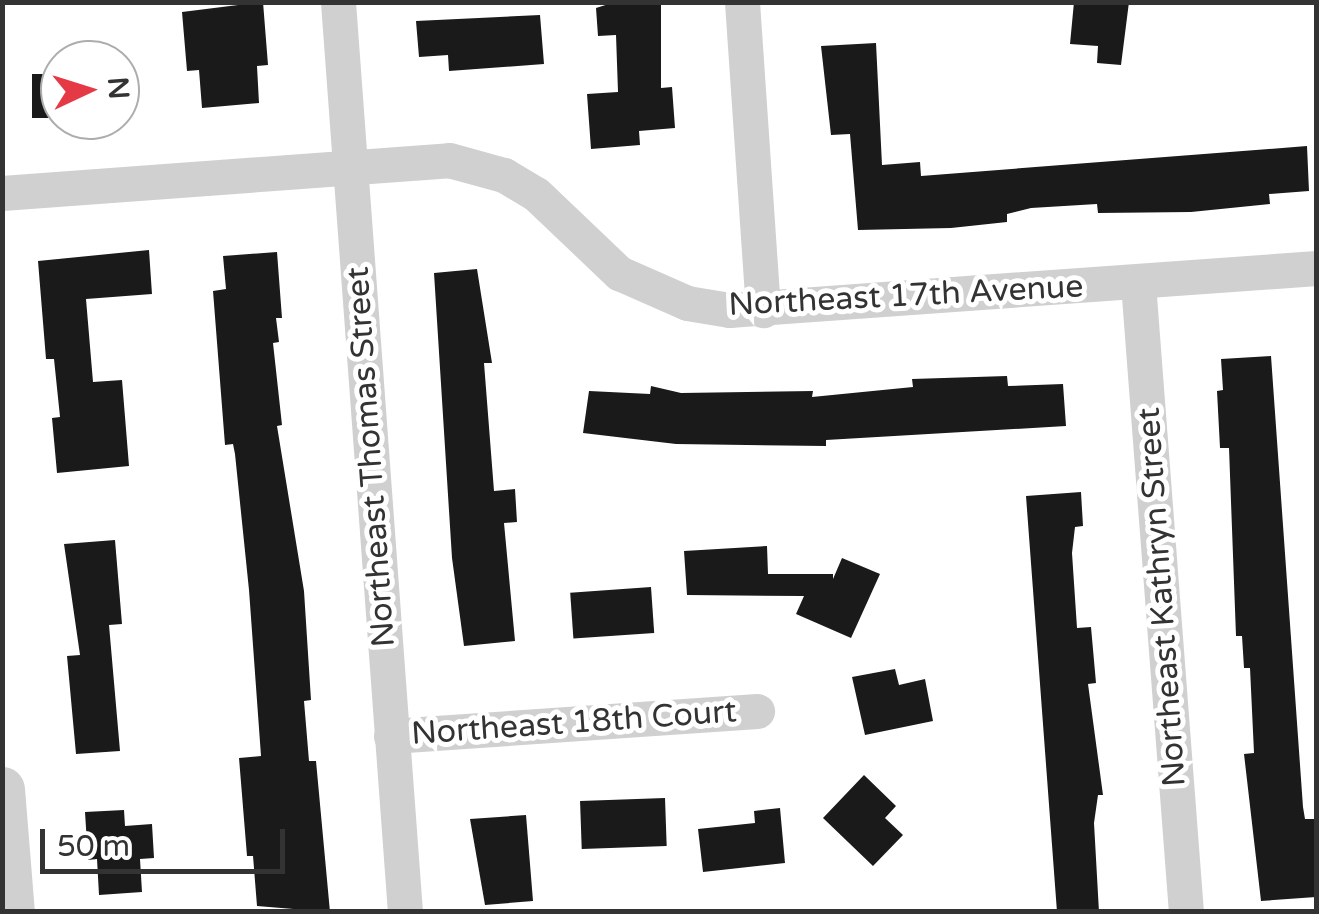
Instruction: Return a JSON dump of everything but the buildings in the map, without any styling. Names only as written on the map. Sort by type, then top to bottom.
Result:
[{"type":"street","name":"Northeast Thomas Street","points":[[338,2],[405,912]]},
{"type":"street","points":[[742,2],[763,310]]},
{"type":"street","name":"Northeast 17th Avenue","points":[[2,193],[449,160],[477,165],[536,194],[619,273],[652,290],[688,304],[763,310],[1316,268]]},
{"type":"street","name":"Northeast Kathryn Street","points":[[1138,283],[1186,912]]},
{"type":"street","name":"Northeast 18th Court","points":[[392,736],[758,710]]},
{"type":"street","points":[[2,789],[12,912]]}]
